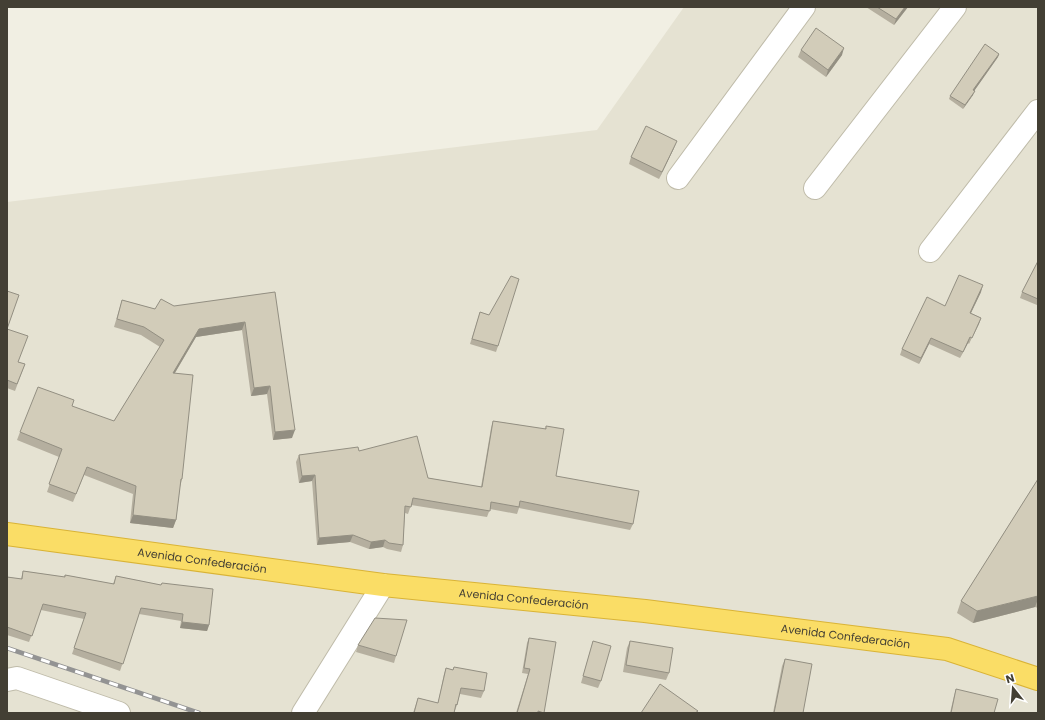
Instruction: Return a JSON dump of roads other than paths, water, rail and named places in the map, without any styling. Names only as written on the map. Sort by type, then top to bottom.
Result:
[{"type":"highway","name":"Avenida Confederación","points":[[7,534],[383,585],[645,611],[947,649],[1038,679]]},
{"type":"street","points":[[678,178],[804,7]]},
{"type":"street","points":[[815,188],[955,7]]},
{"type":"street","points":[[930,251],[1038,111]]},
{"type":"street","points":[[303,713],[383,585]]},
{"type":"street","points":[[7,680],[17,678],[69,705],[119,713]]},
{"type":"railway","points":[[7,648],[199,713]]}]
